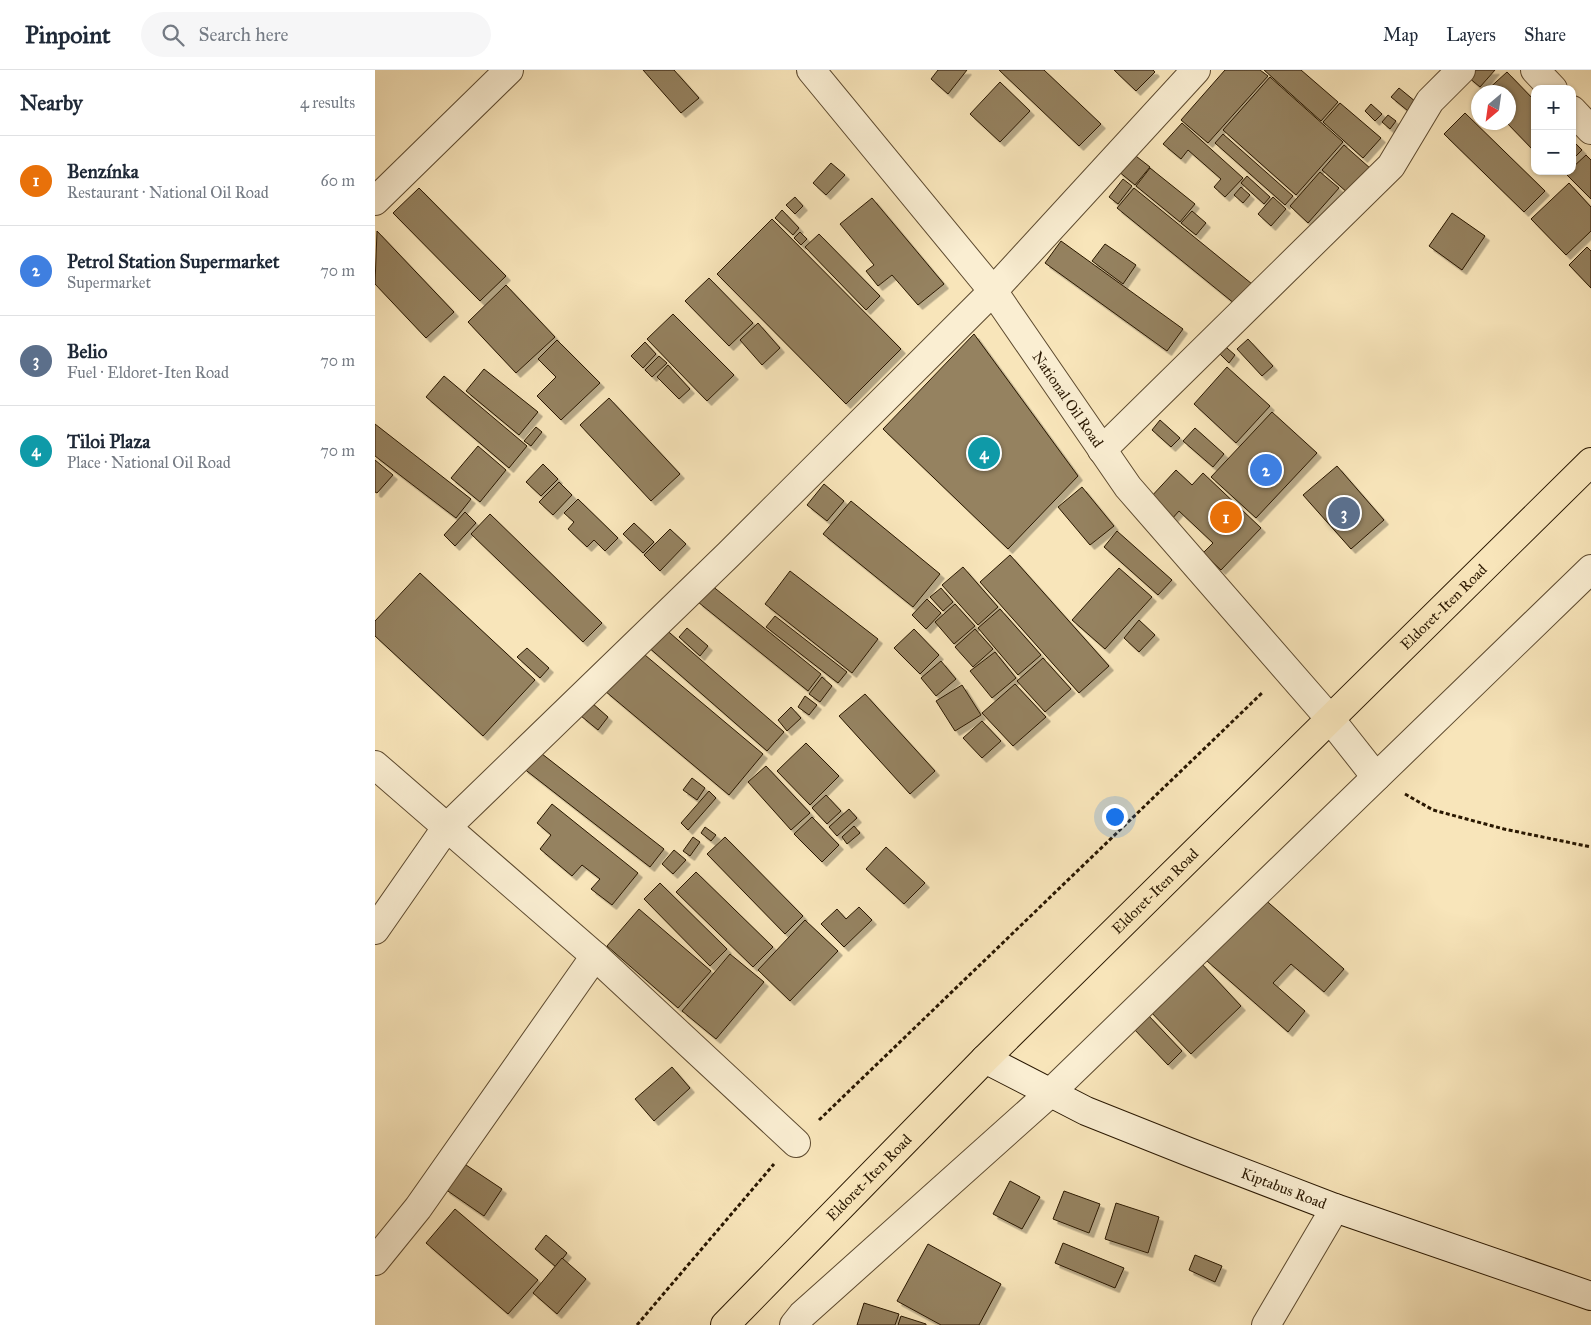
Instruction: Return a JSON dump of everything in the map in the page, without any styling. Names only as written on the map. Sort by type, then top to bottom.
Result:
[{"type":"main road","name":"Eldoret-Iten Road","points":[[725,1325],[985,1060],[1591,462]]},
{"type":"street","points":[[375,201],[509,70]]},
{"type":"street","name":"National Oil Road","points":[[811,70],[993,291],[1128,487],[1331,720],[1376,777]]},
{"type":"street","points":[[375,930],[445,828],[729,554],[993,291],[1196,70]]},
{"type":"street","points":[[1102,450],[1391,166],[1430,101],[1461,70]]},
{"type":"street","points":[[1535,70],[1549,85]]},
{"type":"street","points":[[1576,114],[1591,130]]},
{"type":"street","points":[[794,1325],[802,1315],[1050,1093],[1591,569]]},
{"type":"street","points":[[375,765],[445,828],[595,956],[796,1143]]},
{"type":"street","points":[[375,1261],[418,1208],[595,956]]},
{"type":"street","name":"Kiptabus Road","points":[[985,1060],[1094,1115],[1335,1208],[1591,1296]]},
{"type":"street","points":[[1266,1325],[1335,1208]]},
{"type":"path","points":[[637,1325],[777,1161],[1286,669]]},
{"type":"path","points":[[1376,777],[1433,810],[1504,829],[1591,847]]},
{"type":"building","points":[[643,70],[674,70],[699,98],[681,113]]},
{"type":"building","points":[[938,70],[967,70],[948,94],[931,79]]},
{"type":"building","points":[[999,70],[1044,70],[1101,124],[1079,146]]},
{"type":"building","points":[[1114,70],[1153,70],[1155,72],[1136,91]]},
{"type":"building","points":[[1225,70],[1260,70],[1268,76],[1208,143],[1181,120]]},
{"type":"building","points":[[1264,70],[1301,70],[1338,102],[1321,121]]},
{"type":"building","points":[[1474,70],[1495,70],[1482,85],[1478,85],[1468,77]]},
{"type":"building","points":[[1507,72],[1531,97],[1531,148],[1514,130],[1516,130],[1516,85],[1493,85]]},
{"type":"building","points":[[1270,77],[1343,142],[1296,195],[1223,130]]},
{"type":"building","points":[[1000,82],[1030,111],[1000,142],[970,114]]},
{"type":"building","points":[[1399,88],[1416,102],[1408,111],[1391,97]]},
{"type":"building","points":[[1340,103],[1381,138],[1363,158],[1323,122]]},
{"type":"building","points":[[1371,104],[1382,114],[1375,121],[1365,111]]},
{"type":"building","points":[[1465,113],[1471,119],[1471,130],[1482,130],[1545,191],[1524,212],[1444,134]]},
{"type":"building","points":[[1388,115],[1396,121],[1390,129],[1382,122]]},
{"type":"building","points":[[1182,123],[1243,178],[1225,197],[1214,187],[1221,179],[1188,150],[1181,159],[1163,144]]},
{"type":"building","points":[[1223,134],[1293,196],[1285,205],[1215,143]]},
{"type":"building","points":[[1576,144],[1582,150],[1576,156]]},
{"type":"building","points":[[1344,145],[1371,169],[1349,194],[1322,170]]},
{"type":"building","points":[[1132,153],[1150,167],[1135,185],[1118,171]]},
{"type":"building","points":[[1586,155],[1591,160],[1591,199],[1567,175],[1576,175],[1576,164]]},
{"type":"building","points":[[831,163],[845,175],[826,195],[813,183]]},
{"type":"building","points":[[1150,168],[1195,204],[1180,222],[1136,186]]},
{"type":"building","points":[[1320,172],[1339,188],[1308,223],[1290,206]]},
{"type":"building","points":[[1247,176],[1270,197],[1264,204],[1241,183]]},
{"type":"building","points":[[1123,179],[1132,186],[1118,204],[1109,197]]},
{"type":"building","points":[[1569,183],[1591,207],[1591,231],[1566,255],[1531,219]]},
{"type":"building","points":[[1241,187],[1250,195],[1243,203],[1234,195]]},
{"type":"building","points":[[419,188],[506,276],[480,301],[393,213]]},
{"type":"building","points":[[1134,188],[1252,284],[1235,304],[1117,208]]},
{"type":"building","points":[[795,197],[803,206],[795,214],[786,205]]},
{"type":"building","points":[[1273,197],[1286,209],[1271,226],[1258,214]]},
{"type":"building","points":[[872,198],[944,284],[918,305],[892,275],[878,286],[866,271],[874,265],[840,224]]},
{"type":"building","points":[[782,210],[799,228],[793,235],[775,218]]},
{"type":"building","points":[[1192,211],[1206,223],[1196,235],[1181,223]]},
{"type":"building","points":[[1452,213],[1485,236],[1462,270],[1429,246]]},
{"type":"building","points":[[772,219],[901,349],[846,404],[717,274]]},
{"type":"building","points":[[377,231],[454,312],[426,338],[375,284]]},
{"type":"building","points":[[800,232],[807,239],[801,245],[794,238]]},
{"type":"building","points":[[819,234],[880,296],[866,310],[805,247]]},
{"type":"building","points":[[1061,241],[1183,329],[1167,351],[1045,263]]},
{"type":"building","points":[[1105,244],[1136,265],[1123,284],[1092,261]]},
{"type":"building","points":[[1587,247],[1591,251],[1591,288],[1569,265]]},
{"type":"building","points":[[709,278],[753,323],[729,346],[685,301]]},
{"type":"building","points":[[506,285],[555,337],[516,373],[468,322]]},
{"type":"building","points":[[673,314],[734,375],[707,401],[647,339]]},
{"type":"building","points":[[758,323],[780,348],[762,365],[740,340]]},
{"type":"building","points":[[974,334],[1078,476],[1008,549],[883,429]]},
{"type":"building","points":[[1248,339],[1273,366],[1262,376],[1237,349]]},
{"type":"building","points":[[557,340],[600,383],[561,420],[537,396],[556,377],[538,359]]},
{"type":"building","points":[[645,342],[656,354],[643,368],[631,356]]},
{"type":"building","points":[[1220,342],[1235,355],[1229,363],[1214,348]]},
{"type":"building","points":[[659,356],[667,363],[652,377],[645,370]]},
{"type":"building","points":[[668,365],[690,389],[679,399],[657,377]]},
{"type":"building","points":[[1227,367],[1270,406],[1236,443],[1194,404]]},
{"type":"building","points":[[484,369],[538,412],[519,435],[466,391]]},
{"type":"building","points":[[444,376],[527,446],[509,468],[426,397]]},
{"type":"building","points":[[609,398],[680,474],[651,501],[580,425]]},
{"type":"building","points":[[1272,412],[1317,453],[1256,518],[1211,477]]},
{"type":"building","points":[[1160,420],[1180,438],[1171,447],[1152,430]]},
{"type":"building","points":[[375,424],[471,499],[456,518],[375,456]]},
{"type":"building","points":[[536,427],[542,432],[531,446],[524,441]]},
{"type":"building","points":[[1195,428],[1224,454],[1213,467],[1183,441]]},
{"type":"building","points":[[478,446],[506,470],[480,502],[451,478]]},
{"type":"building","points":[[375,460],[393,475],[377,493],[375,492]]},
{"type":"building","points":[[543,464],[558,479],[541,496],[526,482]]},
{"type":"building","points":[[1337,466],[1384,520],[1351,549],[1303,495]]},
{"type":"building","points":[[1176,470],[1192,485],[1203,473],[1261,528],[1221,570],[1203,553],[1213,543],[1179,511],[1171,520],[1149,499]]},
{"type":"building","points":[[559,482],[572,495],[553,515],[539,502]]},
{"type":"building","points":[[824,484],[844,501],[827,521],[807,505]]},
{"type":"building","points":[[1082,487],[1114,526],[1090,545],[1058,507]]},
{"type":"building","points":[[578,499],[618,538],[605,551],[594,540],[587,547],[568,529],[574,522],[564,513]]},
{"type":"building","points":[[851,501],[940,574],[913,607],[823,534]]},
{"type":"building","points":[[465,512],[476,523],[455,546],[444,535]]},
{"type":"building","points":[[490,514],[602,623],[583,642],[471,534]]},
{"type":"building","points":[[634,523],[654,542],[643,553],[623,534]]},
{"type":"building","points":[[670,529],[686,544],[660,571],[644,555]]},
{"type":"building","points":[[1117,531],[1172,580],[1158,595],[1104,547]]},
{"type":"building","points":[[1010,555],[1109,666],[1079,693],[980,582]]},
{"type":"building","points":[[963,567],[998,607],[978,625],[942,585]]},
{"type":"building","points":[[1119,568],[1152,597],[1105,649],[1072,620]]},
{"type":"building","points":[[790,571],[878,639],[852,673],[765,604]]},
{"type":"building","points":[[420,573],[535,680],[483,736],[375,636],[375,621]]},
{"type":"building","points":[[711,585],[821,674],[808,691],[698,602]]},
{"type":"building","points":[[941,588],[953,602],[943,611],[930,597]]},
{"type":"building","points":[[927,599],[941,613],[926,629],[912,615]]},
{"type":"building","points":[[955,604],[975,626],[954,644],[935,622]]},
{"type":"building","points":[[1000,609],[1041,655],[1018,675],[978,628]]},
{"type":"building","points":[[775,616],[847,672],[838,683],[766,627]]},
{"type":"building","points":[[1139,620],[1155,635],[1139,652],[1124,638]]},
{"type":"building","points":[[663,627],[784,732],[767,751],[647,646]]},
{"type":"building","points":[[687,628],[708,646],[700,656],[679,637]]},
{"type":"building","points":[[914,629],[939,655],[920,674],[894,648]]},
{"type":"building","points":[[975,629],[993,649],[973,667],[955,647]]},
{"type":"building","points":[[527,648],[549,668],[540,678],[517,657]]},
{"type":"building","points":[[639,650],[763,754],[729,795],[605,691]]},
{"type":"building","points":[[995,652],[1016,678],[992,698],[970,671]]},
{"type":"building","points":[[1043,658],[1071,689],[1045,712],[1017,681]]},
{"type":"building","points":[[941,661],[956,679],[936,696],[921,678]]},
{"type":"building","points":[[822,677],[832,686],[820,702],[809,694]]},
{"type":"building","points":[[1015,684],[1046,717],[1013,746],[982,713]]},
{"type":"building","points":[[962,685],[981,715],[955,731],[936,701]]},
{"type":"building","points":[[865,694],[935,771],[910,794],[839,716]]},
{"type":"building","points":[[805,696],[817,705],[809,715],[798,707]]},
{"type":"building","points":[[592,703],[608,717],[598,730],[581,716]]},
{"type":"building","points":[[791,707],[801,718],[787,731],[778,720]]},
{"type":"building","points":[[982,721],[1001,741],[982,758],[963,738]]},
{"type":"building","points":[[806,743],[839,776],[810,805],[777,771]]},
{"type":"building","points":[[537,750],[664,849],[650,867],[523,768]]},
{"type":"building","points":[[766,766],[810,813],[791,830],[748,782]]},
{"type":"building","points":[[692,778],[705,788],[697,800],[683,790]]},
{"type":"building","points":[[709,791],[716,798],[688,830],[681,823]]},
{"type":"building","points":[[826,795],[841,811],[827,824],[812,808]]},
{"type":"building","points":[[552,804],[638,873],[612,905],[591,889],[600,879],[582,865],[572,876],[540,849],[551,835],[537,823]]},
{"type":"building","points":[[849,809],[857,818],[837,836],[829,827]]},
{"type":"building","points":[[812,817],[839,845],[822,862],[794,834]]},
{"type":"building","points":[[854,826],[860,833],[847,844],[842,837]]},
{"type":"building","points":[[705,827],[716,835],[711,841],[701,833]]},
{"type":"building","points":[[693,837],[700,842],[690,856],[683,851]]},
{"type":"building","points":[[725,837],[803,916],[785,934],[707,854]]},
{"type":"building","points":[[886,847],[925,883],[904,904],[866,869]]},
{"type":"building","points":[[674,850],[686,860],[673,874],[662,864]]},
{"type":"building","points":[[696,872],[773,947],[753,967],[676,892]]},
{"type":"building","points":[[660,883],[727,949],[710,966],[644,899]]},
{"type":"building","points":[[1262,897],[1344,969],[1324,992],[1291,964],[1273,983],[1305,1011],[1288,1032],[1207,961]]},
{"type":"building","points":[[859,907],[872,920],[844,947],[821,924],[837,909],[846,919]]},
{"type":"building","points":[[639,909],[711,971],[678,1008],[607,946]]},
{"type":"building","points":[[805,920],[838,951],[790,1001],[758,970]]},
{"type":"building","points":[[730,954],[764,982],[716,1039],[682,1011]]},
{"type":"building","points":[[1200,962],[1241,1006],[1191,1054],[1149,1010]]},
{"type":"building","points":[[1148,1015],[1182,1051],[1168,1065],[1134,1029]]},
{"type":"building","points":[[672,1067],[690,1088],[654,1121],[635,1099]]},
{"type":"building","points":[[463,1163],[502,1189],[484,1216],[445,1189]]},
{"type":"building","points":[[1010,1181],[1040,1197],[1022,1229],[993,1214]]},
{"type":"building","points":[[1064,1191],[1100,1204],[1089,1233],[1053,1219]]},
{"type":"building","points":[[1116,1203],[1159,1217],[1148,1253],[1105,1239]]},
{"type":"building","points":[[455,1209],[538,1280],[508,1314],[426,1243]]},
{"type":"building","points":[[546,1235],[567,1253],[556,1267],[535,1249]]},
{"type":"building","points":[[1063,1243],[1124,1268],[1115,1288],[1055,1263]]},
{"type":"building","points":[[928,1244],[1001,1284],[979,1325],[941,1325],[897,1301]]},
{"type":"building","points":[[1195,1255],[1222,1266],[1215,1282],[1189,1270]]},
{"type":"building","points":[[562,1258],[586,1279],[557,1314],[533,1293]]},
{"type":"building","points":[[864,1303],[899,1314],[895,1325],[857,1325]]},
{"type":"building","points":[[901,1316],[926,1324],[926,1325],[898,1325]]},
{"type":"place","name":"Tiloi Plaza","points":[[984,453]]},
{"type":"place","name":"Petrol Station Supermarket","points":[[1266,470]]},
{"type":"place","name":"Belio","points":[[1344,513]]},
{"type":"place","name":"Benzínka","points":[[1226,517]]}]
